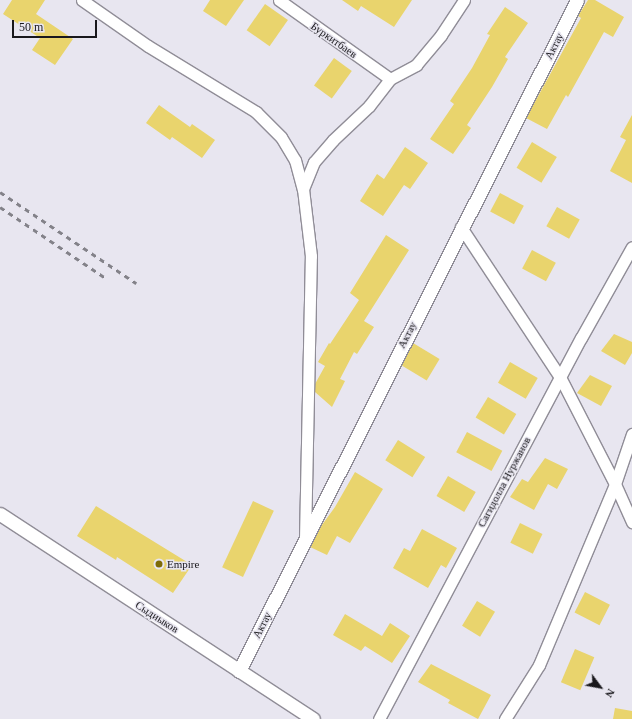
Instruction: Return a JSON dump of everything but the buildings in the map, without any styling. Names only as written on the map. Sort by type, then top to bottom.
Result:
[{"type":"street","points":[[82,0],[148,46],[256,112],[281,137],[295,160],[303,189],[311,256],[305,538]]},
{"type":"street","name":"Буркитбаев","points":[[278,0],[390,79]]},
{"type":"street","points":[[303,189],[314,162],[333,140],[369,106],[390,79],[416,65],[442,35],[464,0]]},
{"type":"street","name":"Актау","points":[[239,671],[461,227],[577,0]]},
{"type":"street","points":[[461,227],[560,377],[615,484],[632,522]]},
{"type":"street","name":"Сагидолла Нуржанов","points":[[379,719],[560,377],[632,247]]},
{"type":"street","points":[[505,719],[538,665],[615,484],[632,434]]},
{"type":"street","name":"Сыдиыков","points":[[0,514],[313,719]]},
{"type":"railway","points":[[0,192],[136,283]]},
{"type":"railway","points":[[0,207],[107,279]]},
{"type":"place","name":"Empire","points":[[159,564]]}]
